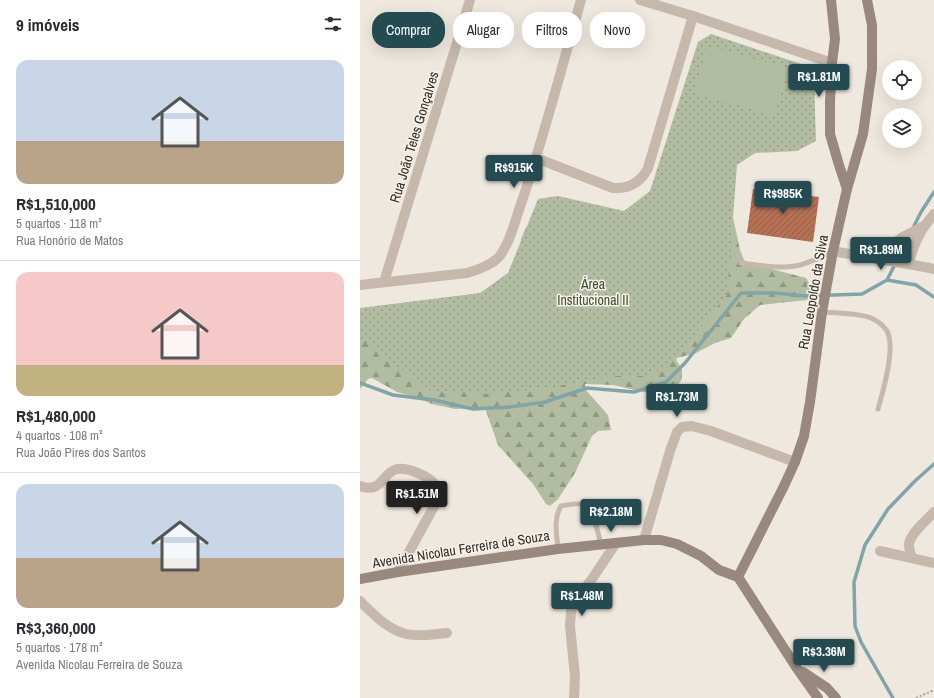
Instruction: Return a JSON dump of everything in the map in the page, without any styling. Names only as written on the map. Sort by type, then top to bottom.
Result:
[{"type":"street","name":"Rua João Teles Gonçalves","points":[[384,282],[470,0]]},
{"type":"street","points":[[360,285],[467,273],[480,269],[493,262],[499,256],[508,243],[536,158],[581,0]]},
{"type":"street","points":[[640,0],[693,16],[832,63]]},
{"type":"street","points":[[831,0],[835,39],[830,100],[830,134],[847,189]]},
{"type":"street","name":"Rua Leopoldo da Silva","points":[[738,578],[784,486],[795,462],[804,436],[822,312],[833,251],[847,189],[863,134],[872,69],[872,25],[867,0]]},
{"type":"street","points":[[536,158],[613,188],[624,188],[639,181],[648,168],[693,16]]},
{"type":"street","points":[[908,264],[915,242],[924,226],[934,214]]},
{"type":"street","points":[[881,259],[901,238],[924,226]]},
{"type":"street","points":[[833,251],[934,270]]},
{"type":"street","points":[[644,540],[670,452],[677,432],[682,427],[692,426],[711,431],[795,462]]},
{"type":"street","points":[[360,486],[368,489],[376,487],[388,474],[397,469],[412,470],[421,474],[437,486],[438,498],[398,572]]},
{"type":"street","points":[[912,558],[908,544],[911,537],[934,512]]},
{"type":"street","name":"Avenida Nicolau Ferreira de Souza","points":[[360,579],[398,572],[558,549],[644,540],[661,540],[677,544],[701,556],[719,570],[738,578]]},
{"type":"street","points":[[574,698],[575,676],[570,626],[571,611],[576,600],[616,544]]},
{"type":"street","points":[[880,552],[934,563]]},
{"type":"street","points":[[738,578],[818,698]]},
{"type":"street","points":[[360,601],[374,615],[391,628],[406,634],[425,635],[447,633]]},
{"type":"street","points":[[796,667],[827,688],[836,698]]},
{"type":"lane","points":[[741,263],[787,268],[807,263],[833,251]]},
{"type":"lane","points":[[822,312],[870,317],[882,324],[888,332],[890,350],[885,381],[878,409]]},
{"type":"lane","points":[[558,549],[556,519],[558,511],[561,506],[582,504],[589,507],[601,545]]},
{"type":"path","points":[[916,698],[934,690]]},
{"type":"green space","name":"Área Institucional II","points":[[711,34],[804,65],[814,80],[816,141],[797,151],[755,153],[737,165],[727,295],[680,352],[650,376],[611,376],[554,387],[493,394],[428,390],[360,338],[360,308],[480,293],[508,273],[538,199],[558,196],[624,211],[650,191],[698,42]]},
{"type":"green space","points":[[707,46],[789,68],[775,116],[694,93]]},
{"type":"green space","points":[[733,217],[740,250],[744,260],[749,263],[806,278],[812,288],[807,300],[760,305],[744,319],[731,338],[715,343],[696,353],[677,358],[676,360],[682,369],[682,379],[678,385],[671,390],[648,393],[613,385],[585,384],[585,389],[608,415],[611,430],[598,431],[592,436],[575,473],[558,499],[550,506],[546,504],[533,484],[498,445],[485,408],[455,409],[432,404],[397,392],[372,378],[368,379],[360,389],[360,331],[492,336],[520,254],[521,239],[526,227],[722,220]]},
{"type":"building","points":[[753,189],[819,197],[813,242],[747,233]]},
{"type":"waterway","points":[[913,228],[934,192]]},
{"type":"waterway","points":[[887,280],[909,237]]},
{"type":"waterway","points":[[360,383],[393,395],[434,400],[473,409],[510,407],[545,402],[587,388],[634,392],[666,382],[685,363],[741,293],[776,293],[805,296],[862,294],[887,280],[916,285],[934,297]]},
{"type":"waterway","points":[[893,698],[861,642],[855,626],[854,582],[865,545],[888,509],[934,464]]}]
